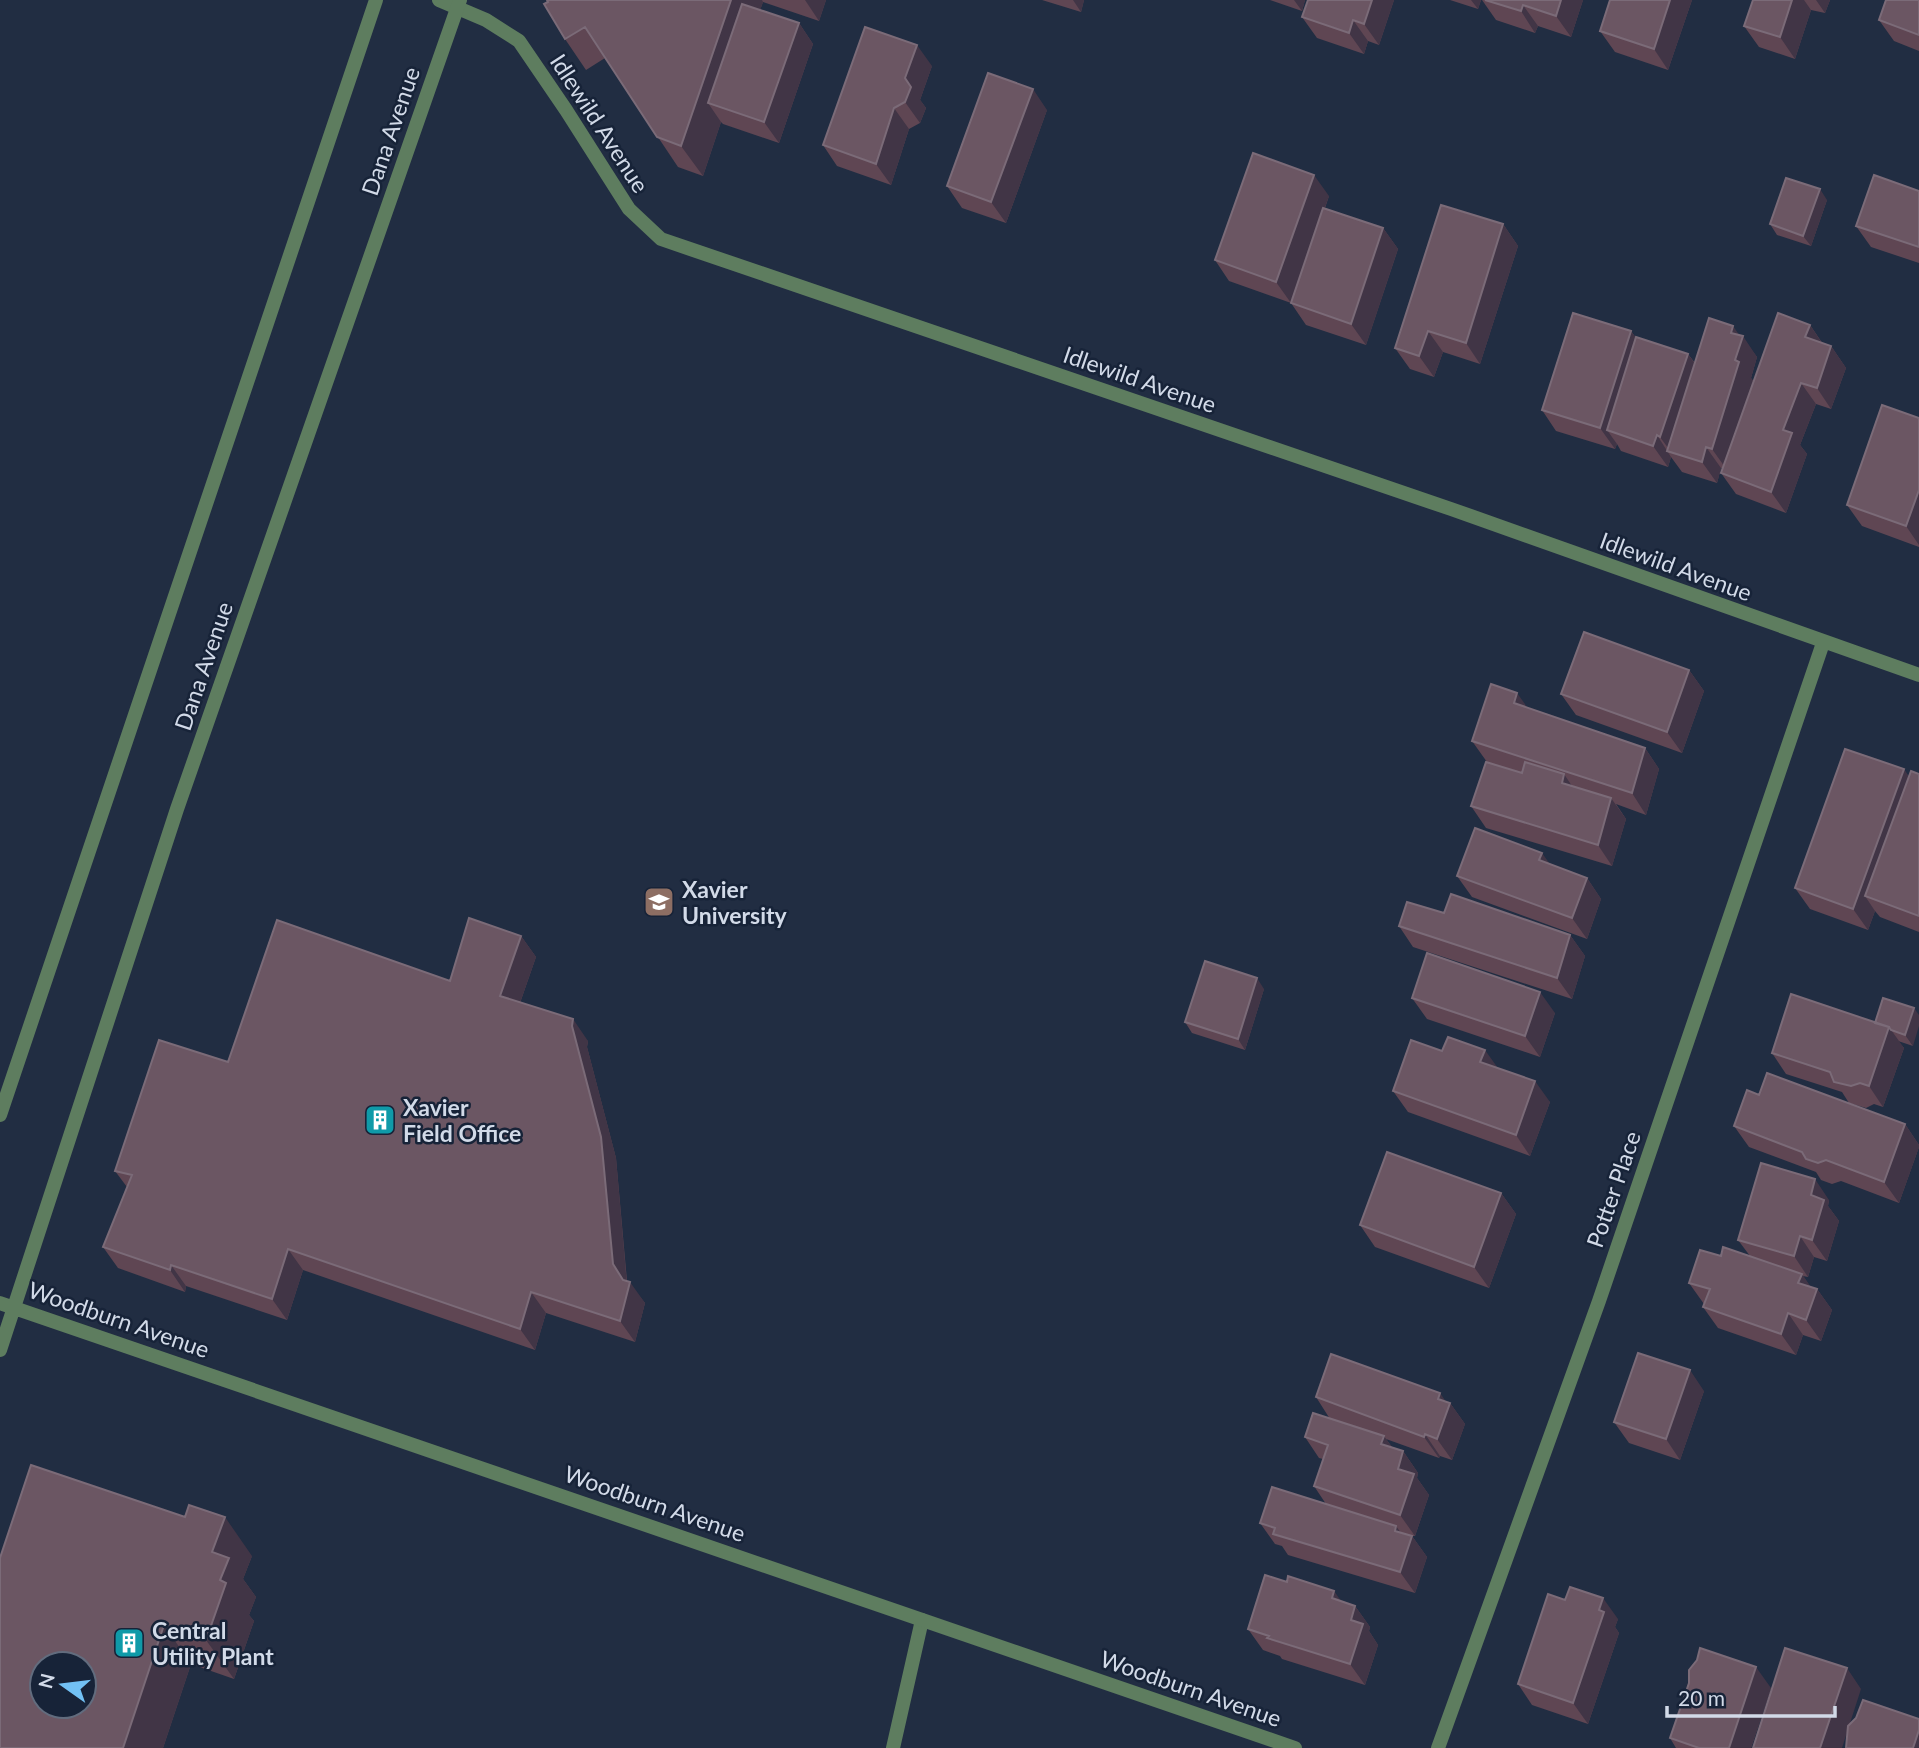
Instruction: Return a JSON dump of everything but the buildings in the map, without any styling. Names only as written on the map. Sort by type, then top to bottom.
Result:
[{"type":"street","name":"Dana Avenue","points":[[0,1115],[376,0]]},
{"type":"street","name":"Idlewild Avenue","points":[[439,0],[458,3],[519,41],[629,209],[661,239],[1451,509],[1919,675]]},
{"type":"street","name":"Dana Avenue","points":[[0,1350],[7,1306],[458,3]]},
{"type":"street","name":"Potter Place","points":[[1438,1748],[1599,1301],[1823,643]]},
{"type":"street","name":"Woodburn Avenue","points":[[7,1306],[1295,1748]]},
{"type":"street","points":[[892,1748],[922,1620]]},
{"type":"place","name":"Xavier University","points":[[659,902]]},
{"type":"place","name":"Xavier Field Office","points":[[380,1120]]},
{"type":"place","name":"Central Utility Plant","points":[[129,1643]]}]
